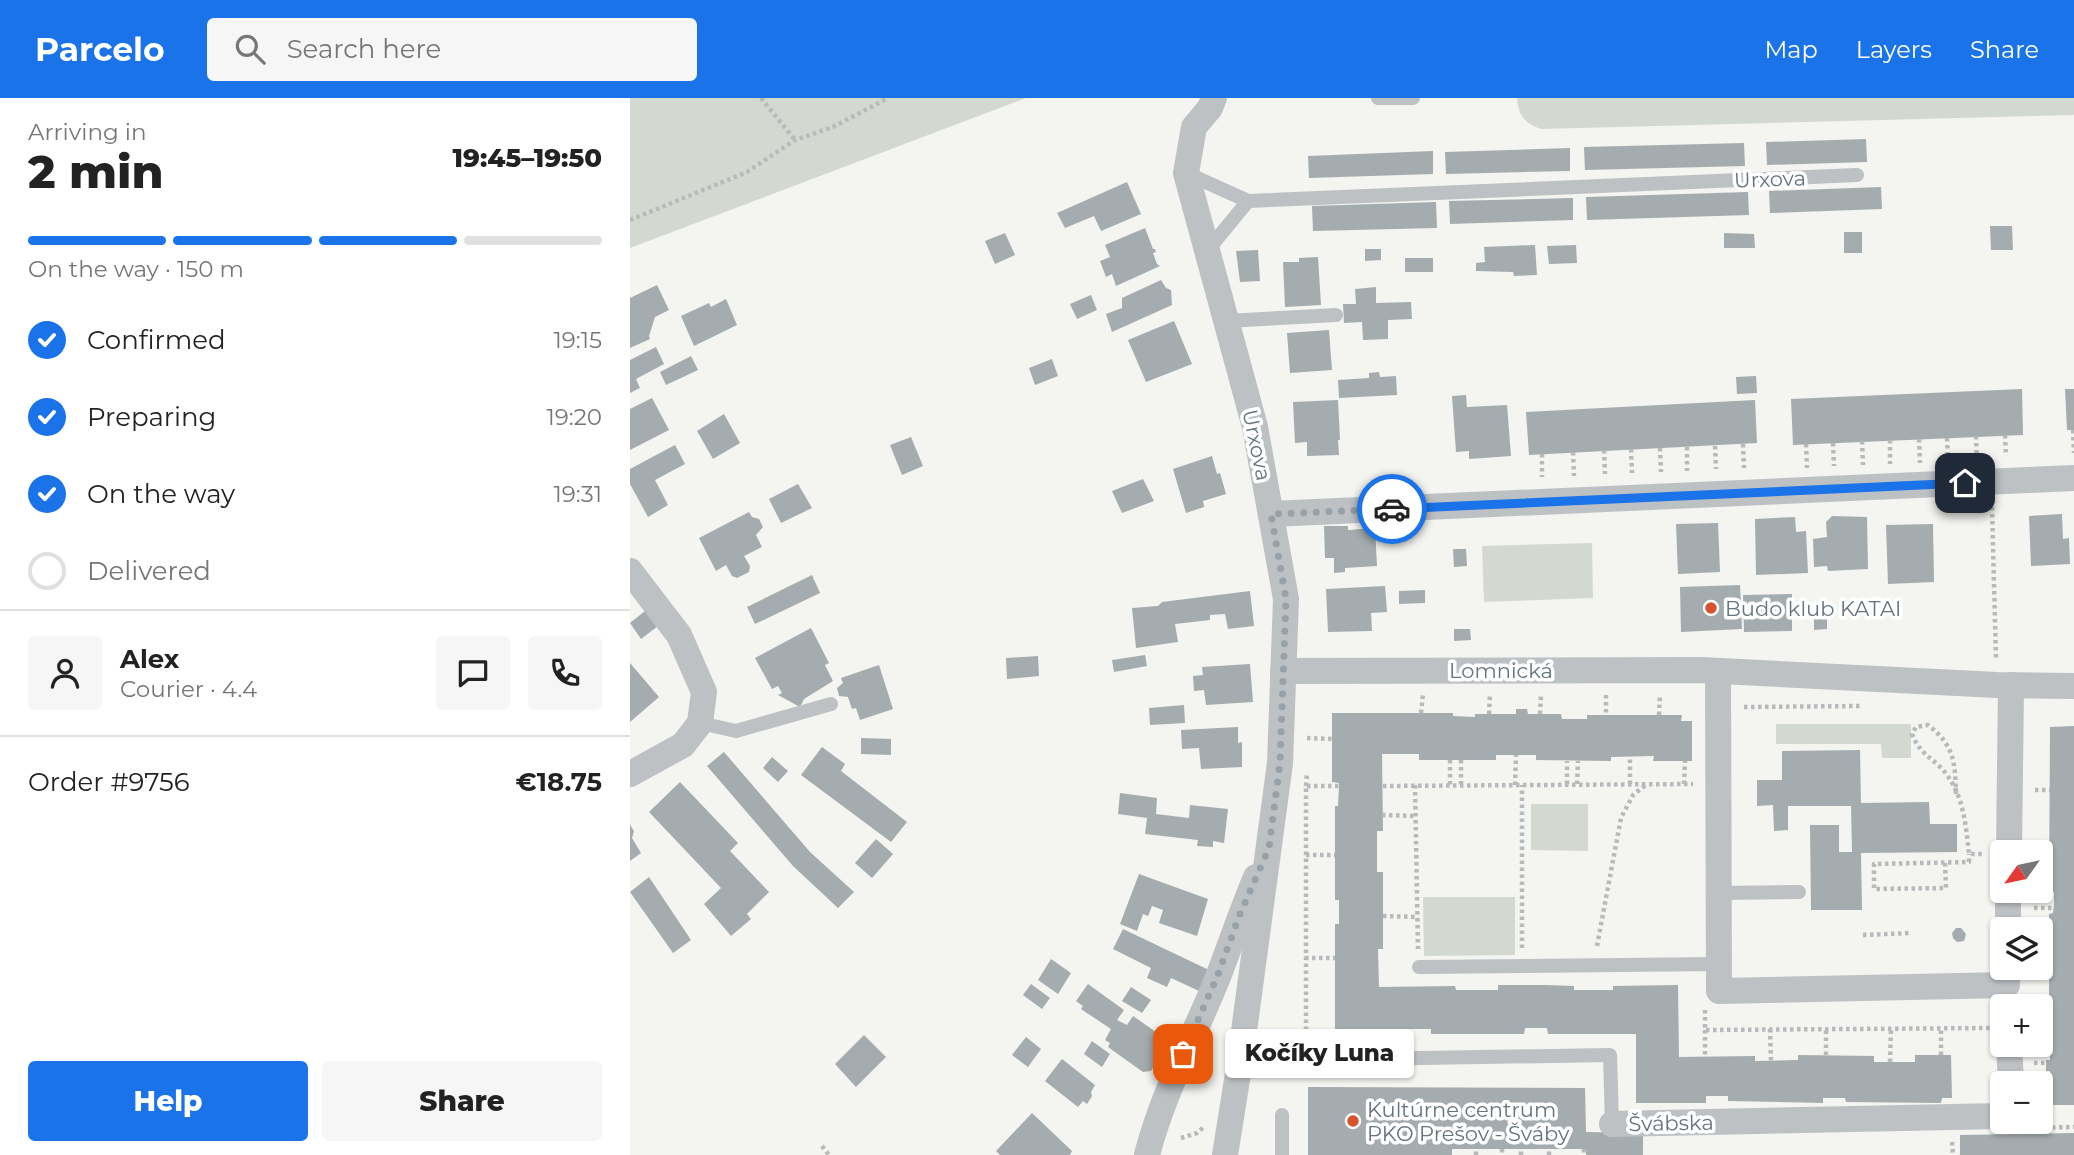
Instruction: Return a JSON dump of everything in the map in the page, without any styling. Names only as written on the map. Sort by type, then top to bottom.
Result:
[{"type":"street","name":"Urxova","points":[[1214,98],[1210,108],[1194,127],[1186,173],[1255,427],[1286,599],[1280,763],[1225,1155]]},
{"type":"street","points":[[1271,514],[1988,466],[2069,468]]},
{"type":"street","points":[[630,571],[679,635],[704,692],[700,723],[683,745],[630,774]]},
{"type":"street","name":"Lomnická","points":[[1283,671],[1718,671],[2074,686]]},
{"type":"street","points":[[1718,671],[1719,991],[2007,986]]},
{"type":"street","points":[[2000,840],[2004,685]]},
{"type":"street","name":"Urxova","points":[[1147,1155],[1156,1118],[1269,848]]},
{"type":"street","name":"Švábska","points":[[1612,1124],[1990,1116]]},
{"type":"lane","points":[[1378,98],[1413,98]]},
{"type":"lane","name":"Urxova","points":[[1186,173],[1248,201],[1857,175]]},
{"type":"lane","points":[[1207,251],[1248,201]]},
{"type":"lane","points":[[1226,321],[1336,316]]},
{"type":"lane","points":[[700,723],[736,731],[831,704]]},
{"type":"lane","points":[[1718,894],[1799,892]]},
{"type":"lane","points":[[1419,967],[1719,964]]},
{"type":"lane","name":"Švábska","points":[[1240,1061],[1610,1055],[1612,1124]]},
{"type":"lane","points":[[1282,1115],[1282,1155]]},
{"type":"path","points":[[761,98],[795,140]]},
{"type":"path","points":[[630,220],[747,172],[795,140],[833,127],[888,98]]},
{"type":"path","points":[[2069,468],[2074,457],[2073,430]]},
{"type":"path","points":[[1968,462],[1988,466],[2006,460],[2005,435]]},
{"type":"path","points":[[1976,436],[1988,466],[2004,685]]},
{"type":"path","points":[[1947,438],[1948,462]]},
{"type":"path","points":[[1919,439],[1920,463]]},
{"type":"path","points":[[1890,440],[1890,465]]},
{"type":"path","points":[[1862,441],[1863,466]]},
{"type":"path","points":[[1833,443],[1834,467]]},
{"type":"path","points":[[1743,444],[1744,470],[1757,470]]},
{"type":"path","points":[[1806,444],[1807,468]]},
{"type":"path","points":[[1707,471],[1716,471],[1716,446]]},
{"type":"path","points":[[1687,447],[1688,472]]},
{"type":"path","points":[[1660,448],[1661,473]]},
{"type":"path","points":[[1631,449],[1632,474]]},
{"type":"path","points":[[1604,450],[1605,475]]},
{"type":"path","points":[[1573,452],[1574,477]]},
{"type":"path","points":[[1542,454],[1542,478]]},
{"type":"path","points":[[1939,463],[1958,462]]},
{"type":"path","points":[[1910,464],[1929,463]]},
{"type":"path","points":[[1853,466],[1900,464]]},
{"type":"path","points":[[1794,468],[1844,466]]},
{"type":"path","points":[[1651,474],[1697,472]]},
{"type":"path","points":[[1595,476],[1642,474]]},
{"type":"path","points":[[1564,477],[1584,476]]},
{"type":"path","points":[[1529,478],[1553,478]]},
{"type":"path","points":[[1411,694],[1436,694]]},
{"type":"path","points":[[1421,713],[1423,694]]},
{"type":"path","points":[[1489,714],[1490,694],[1503,694]]},
{"type":"path","points":[[1528,694],[1554,694]]},
{"type":"path","points":[[1540,714],[1541,694]]},
{"type":"path","points":[[1593,694],[1619,694]]},
{"type":"path","points":[[1606,694],[1606,715]]},
{"type":"path","points":[[1659,715],[1660,694],[1671,694]]},
{"type":"path","points":[[1945,863],[1946,888],[1874,889],[1874,864],[1969,862],[1965,819],[1956,794],[1947,774],[1917,748],[1912,734],[1916,727],[1928,725],[1940,734],[1952,750],[1956,794]]},
{"type":"path","points":[[1307,728],[1307,750]]},
{"type":"path","points":[[1307,738],[1332,739]]},
{"type":"path","points":[[1515,785],[1516,755]]},
{"type":"path","points":[[1630,756],[1630,784]]},
{"type":"path","points":[[1450,760],[1450,785]]},
{"type":"path","points":[[1461,760],[1461,785]]},
{"type":"path","points":[[1567,761],[1567,784]]},
{"type":"path","points":[[1577,785],[1578,761]]},
{"type":"path","points":[[1684,784],[1685,761]]},
{"type":"path","points":[[1306,1060],[1307,762]]},
{"type":"path","points":[[1382,786],[1718,783]]},
{"type":"path","points":[[1595,965],[1621,818],[1633,795],[1648,784]]},
{"type":"path","points":[[1415,785],[1419,967]]},
{"type":"path","points":[[1522,785],[1522,966]]},
{"type":"path","points":[[1307,786],[1339,786]]},
{"type":"path","points":[[1382,815],[1416,816]]},
{"type":"path","points":[[1969,854],[1990,853]]},
{"type":"path","points":[[1306,855],[1335,855]]},
{"type":"path","points":[[2036,903],[2054,908]]},
{"type":"path","points":[[1383,916],[1418,917]]},
{"type":"path","points":[[1863,935],[1911,933]]},
{"type":"path","points":[[1305,958],[1335,958]]},
{"type":"path","points":[[1705,1003],[1705,1057]]},
{"type":"path","points":[[1890,1062],[1891,1028]]},
{"type":"path","points":[[1941,1028],[1941,1055]]},
{"type":"path","points":[[1705,1030],[1990,1028]]},
{"type":"path","points":[[1770,1029],[1771,1061]]},
{"type":"path","points":[[1826,1029],[1826,1055]]},
{"type":"path","points":[[2053,1127],[2074,1127]]},
{"type":"path","points":[[1952,1143],[1953,1155]]},
{"type":"path","points":[[822,1146],[829,1155]]},
{"type":"path","points":[[1521,1148],[1521,1155]]},
{"type":"shaded area","points":[[630,98],[1026,98],[630,248]]},
{"type":"shaded area","points":[[1517,98],[2074,98],[2074,115],[1541,129],[1523,118]]},
{"type":"shaded area","points":[[1592,543],[1593,598],[1484,602],[1482,546]]},
{"type":"shaded area","points":[[1776,724],[1911,724],[1911,758],[1882,758],[1881,744],[1776,744]]},
{"type":"shaded area","points":[[1531,804],[1588,804],[1588,851],[1531,850]]},
{"type":"shaded area","points":[[1423,897],[1515,897],[1515,955],[1424,956]]},
{"type":"building","points":[[1866,139],[1867,162],[1767,165],[1766,142]]},
{"type":"building","points":[[1744,143],[1745,166],[1585,170],[1584,147]]},
{"type":"building","points":[[1570,148],[1570,171],[1446,174],[1445,152]]},
{"type":"building","points":[[1433,151],[1433,174],[1309,178],[1308,156]]},
{"type":"building","points":[[1127,182],[1141,214],[1101,231],[1094,216],[1065,228],[1057,213]]},
{"type":"building","points":[[1881,187],[1882,209],[1770,213],[1769,191]]},
{"type":"building","points":[[1748,192],[1749,215],[1587,220],[1586,197]]},
{"type":"building","points":[[1573,198],[1573,220],[1450,224],[1449,201]]},
{"type":"building","points":[[1436,202],[1437,228],[1313,231],[1312,206]]},
{"type":"building","points":[[1990,226],[2012,226],[2013,250],[1991,250]]},
{"type":"building","points":[[1145,228],[1160,266],[1116,286],[1112,274],[1106,277],[1100,261],[1110,257],[1105,245]]},
{"type":"building","points":[[1844,232],[1862,232],[1862,253],[1844,253]]},
{"type":"building","points":[[1005,233],[1015,255],[995,264],[985,241]]},
{"type":"building","points":[[1724,233],[1754,234],[1755,248],[1724,248]]},
{"type":"building","points":[[1535,245],[1537,275],[1514,276],[1513,272],[1476,271],[1476,263],[1485,262],[1484,247]]},
{"type":"building","points":[[1576,245],[1577,263],[1549,264],[1547,246]]},
{"type":"building","points":[[1365,249],[1381,249],[1381,260],[1365,261]]},
{"type":"building","points":[[1258,250],[1260,281],[1240,282],[1236,251]]},
{"type":"building","points":[[1318,257],[1321,305],[1285,307],[1283,262],[1299,262],[1299,258]]},
{"type":"building","points":[[1405,258],[1433,258],[1433,272],[1405,272]]},
{"type":"building","points":[[1161,280],[1166,288],[1171,290],[1172,305],[1112,332],[1106,314],[1122,308],[1122,298]]},
{"type":"building","points":[[657,285],[669,310],[655,317],[650,339],[630,348],[630,298]]},
{"type":"building","points":[[1376,287],[1376,303],[1411,302],[1412,319],[1388,320],[1388,339],[1363,340],[1362,322],[1344,323],[1343,304],[1356,304],[1355,289]]},
{"type":"building","points":[[1091,295],[1097,310],[1077,319],[1070,304]]},
{"type":"building","points":[[726,299],[737,325],[694,346],[681,316],[709,303],[711,307]]},
{"type":"building","points":[[1174,321],[1192,364],[1146,382],[1128,340]]},
{"type":"building","points":[[1329,330],[1332,370],[1290,373],[1287,333]]},
{"type":"building","points":[[656,347],[664,364],[636,379],[640,388],[630,393],[630,360]]},
{"type":"building","points":[[691,356],[698,370],[666,385],[660,372]]},
{"type":"building","points":[[1052,359],[1058,376],[1035,385],[1029,368]]},
{"type":"building","points":[[1379,372],[1380,377],[1396,376],[1397,395],[1339,398],[1338,380],[1369,378],[1369,373]]},
{"type":"building","points":[[1756,376],[1757,393],[1737,394],[1736,377]]},
{"type":"building","points":[[2022,389],[2023,435],[1793,445],[1791,399]]},
{"type":"building","points":[[2065,389],[2074,389],[2074,430],[2067,430]]},
{"type":"building","points":[[1466,395],[1467,407],[1507,405],[1511,456],[1469,459],[1469,451],[1456,452],[1452,396]]},
{"type":"building","points":[[652,398],[669,430],[630,450],[630,409]]},
{"type":"building","points":[[1338,400],[1339,455],[1307,456],[1307,442],[1295,443],[1293,402]]},
{"type":"building","points":[[1755,400],[1757,443],[1529,455],[1526,412]]},
{"type":"building","points":[[724,414],[740,443],[713,459],[697,431]]},
{"type":"building","points":[[911,437],[923,466],[902,475],[890,445]]},
{"type":"building","points":[[675,445],[685,464],[655,480],[668,505],[648,517],[630,484],[630,469]]},
{"type":"building","points":[[1212,456],[1226,494],[1203,501],[1204,507],[1186,513],[1173,469]]},
{"type":"building","points":[[1143,479],[1154,501],[1122,513],[1112,491]]},
{"type":"building","points":[[798,484],[812,508],[781,523],[769,499]]},
{"type":"building","points":[[749,512],[752,517],[759,519],[763,527],[756,535],[762,547],[744,556],[750,566],[749,572],[737,578],[732,576],[726,565],[716,571],[699,538]]},
{"type":"building","points":[[2062,514],[2063,539],[2069,538],[2070,564],[2031,566],[2029,516]]},
{"type":"building","points":[[1832,516],[1867,517],[1868,569],[1828,571],[1827,566],[1814,567],[1813,539],[1827,537],[1826,522]]},
{"type":"building","points":[[1795,517],[1796,532],[1806,531],[1808,573],[1756,575],[1755,519]]},
{"type":"building","points":[[1718,523],[1720,572],[1678,574],[1676,524]]},
{"type":"building","points":[[1933,524],[1934,582],[1888,584],[1886,525]]},
{"type":"building","points":[[1324,526],[1348,526],[1348,530],[1375,528],[1377,566],[1345,568],[1345,572],[1334,573],[1334,558],[1325,558]]},
{"type":"building","points":[[1453,549],[1466,549],[1467,566],[1454,567]]},
{"type":"building","points":[[812,575],[820,593],[755,624],[747,607]]},
{"type":"building","name":"Budo klub KATAI","points":[[1740,585],[1742,629],[1681,632],[1680,587]]},
{"type":"building","points":[[1385,586],[1387,612],[1371,613],[1372,631],[1328,632],[1326,589]]},
{"type":"building","points":[[1425,590],[1425,603],[1399,604],[1399,591]]},
{"type":"building","points":[[1250,591],[1254,626],[1228,629],[1225,614],[1210,615],[1210,620],[1175,624],[1178,642],[1136,648],[1132,608]]},
{"type":"building","points":[[1792,594],[1792,631],[1744,632],[1743,595]]},
{"type":"building","points":[[645,611],[658,626],[641,639],[630,623]]},
{"type":"building","points":[[1814,616],[1827,616],[1827,629],[1814,630]]},
{"type":"building","points":[[811,628],[829,663],[825,665],[833,681],[804,699],[800,707],[778,695],[782,693],[778,686],[772,689],[755,658]]},
{"type":"building","points":[[1454,629],[1470,629],[1471,640],[1454,641]]},
{"type":"building","points":[[1145,655],[1147,666],[1114,672],[1112,660]]},
{"type":"building","points":[[1038,656],[1039,676],[1007,679],[1006,658]]},
{"type":"building","points":[[630,663],[659,697],[630,722]]},
{"type":"building","points":[[1250,664],[1253,702],[1206,705],[1204,690],[1194,691],[1193,676],[1203,675],[1202,667]]},
{"type":"building","points":[[879,665],[893,709],[860,720],[856,708],[852,709],[848,697],[839,696],[837,688],[843,683],[841,678]]},
{"type":"building","points":[[1184,705],[1185,723],[1150,725],[1149,708]]},
{"type":"building","points":[[1516,709],[1527,709],[1528,714],[1561,714],[1562,719],[1587,719],[1587,715],[1682,715],[1681,721],[1692,721],[1692,761],[1653,761],[1654,756],[1611,757],[1611,761],[1536,760],[1536,755],[1496,755],[1496,760],[1419,760],[1419,754],[1382,754],[1383,831],[1377,831],[1377,872],[1383,872],[1383,949],[1378,949],[1379,987],[1455,986],[1456,990],[1498,990],[1498,985],[1545,985],[1574,986],[1574,990],[1613,990],[1613,986],[1678,985],[1679,1057],[1755,1056],[1755,1061],[1798,1060],[1798,1055],[1874,1056],[1874,1062],[1915,1062],[1915,1055],[1951,1055],[1952,1098],[1942,1098],[1941,1103],[1846,1102],[1845,1098],[1823,1098],[1823,1103],[1728,1101],[1728,1096],[1706,1096],[1706,1103],[1636,1103],[1636,1034],[1548,1034],[1547,1028],[1525,1028],[1524,1034],[1431,1034],[1431,1029],[1406,1029],[1407,1034],[1335,1034],[1335,924],[1339,924],[1339,900],[1335,900],[1335,806],[1338,806],[1339,783],[1332,782],[1332,713],[1453,713],[1453,716],[1475,717],[1475,714],[1516,714]]},
{"type":"building","points":[[2074,726],[2074,1105],[2053,1105],[2053,1071],[2046,1071],[2046,1060],[2053,1057],[2053,994],[2049,994],[2049,980],[2053,980],[2053,917],[2049,917],[2049,914],[2053,913],[2054,903],[2053,840],[2049,840],[2050,727]]},
{"type":"building","points":[[1238,727],[1238,743],[1242,742],[1242,767],[1201,769],[1199,748],[1182,749],[1181,730]]},
{"type":"building","points":[[861,738],[891,739],[891,755],[861,754]]},
{"type":"building","points":[[822,747],[845,764],[841,771],[907,822],[891,842],[801,775]]},
{"type":"building","points":[[1860,750],[1861,803],[1929,802],[1930,824],[1957,824],[1957,852],[1861,853],[1862,910],[1811,910],[1810,825],[1839,825],[1839,852],[1852,852],[1851,806],[1788,806],[1788,830],[1774,831],[1773,805],[1757,806],[1757,780],[1782,780],[1782,751]]},
{"type":"building","points":[[724,752],[810,852],[854,892],[838,908],[793,866],[707,766]]},
{"type":"building","points":[[772,757],[788,771],[778,782],[763,768]]},
{"type":"building","points":[[680,782],[738,843],[730,851],[769,892],[747,914],[751,919],[731,936],[704,904],[721,888],[649,812]]},
{"type":"building","points":[[1120,793],[1157,798],[1156,814],[1189,818],[1190,805],[1228,809],[1224,843],[1213,841],[1213,847],[1197,846],[1198,840],[1145,834],[1147,818],[1118,814]]},
{"type":"building","points":[[630,825],[634,831],[632,838],[641,853],[630,861]]},
{"type":"building","points":[[876,839],[893,854],[872,878],[855,863]]},
{"type":"building","points":[[1139,874],[1208,899],[1197,936],[1159,923],[1163,910],[1152,906],[1148,916],[1143,914],[1137,931],[1120,924]]},
{"type":"building","points":[[649,877],[691,940],[673,953],[630,892]]},
{"type":"building","points":[[1956,928],[1961,928],[1966,934],[1964,941],[1957,942],[1953,938],[1952,933]]},
{"type":"building","points":[[1123,929],[1209,970],[1199,991],[1171,978],[1167,987],[1147,978],[1151,968],[1113,949]]},
{"type":"building","points":[[1051,959],[1071,973],[1058,994],[1038,980]]},
{"type":"building","points":[[1031,984],[1050,998],[1042,1009],[1023,995]]},
{"type":"building","points":[[1088,984],[1124,1010],[1117,1020],[1127,1025],[1133,1016],[1166,1039],[1154,1056],[1157,1061],[1151,1071],[1143,1072],[1108,1047],[1110,1043],[1105,1040],[1111,1029],[1081,1009],[1083,1006],[1076,1001]]},
{"type":"building","points":[[1131,987],[1151,1000],[1142,1013],[1122,1001]]},
{"type":"building","points":[[864,1035],[886,1057],[856,1087],[835,1064]]},
{"type":"building","points":[[1026,1037],[1041,1049],[1028,1067],[1012,1055]]},
{"type":"building","points":[[1092,1041],[1110,1054],[1102,1067],[1084,1054]]},
{"type":"building","points":[[1062,1059],[1095,1085],[1087,1104],[1083,1101],[1078,1107],[1045,1081]]},
{"type":"building","points":[[1308,1087],[1585,1088],[1586,1132],[1643,1133],[1643,1155],[1586,1155],[1586,1149],[1452,1149],[1452,1155],[1308,1155]]},
{"type":"building","points":[[1032,1113],[1072,1151],[1070,1155],[1000,1155],[996,1151]]},
{"type":"building","points":[[2074,1133],[2074,1155],[1960,1155],[1960,1135]]},
{"type":"way so far","points":[[1183,1054],[1269,848],[1280,763],[1286,599],[1271,514],[1392,509]]},
{"type":"place","name":"Budo klub KATAI","points":[[1711,608]]},
{"type":"place","name":"Kočíky Luna","points":[[1183,1054]]},
{"type":"place","name":"Kultúrne centrum PKO Prešov - Šváby","points":[[1353,1121]]},
{"type":"route","points":[[1392,509],[1965,483]]}]
